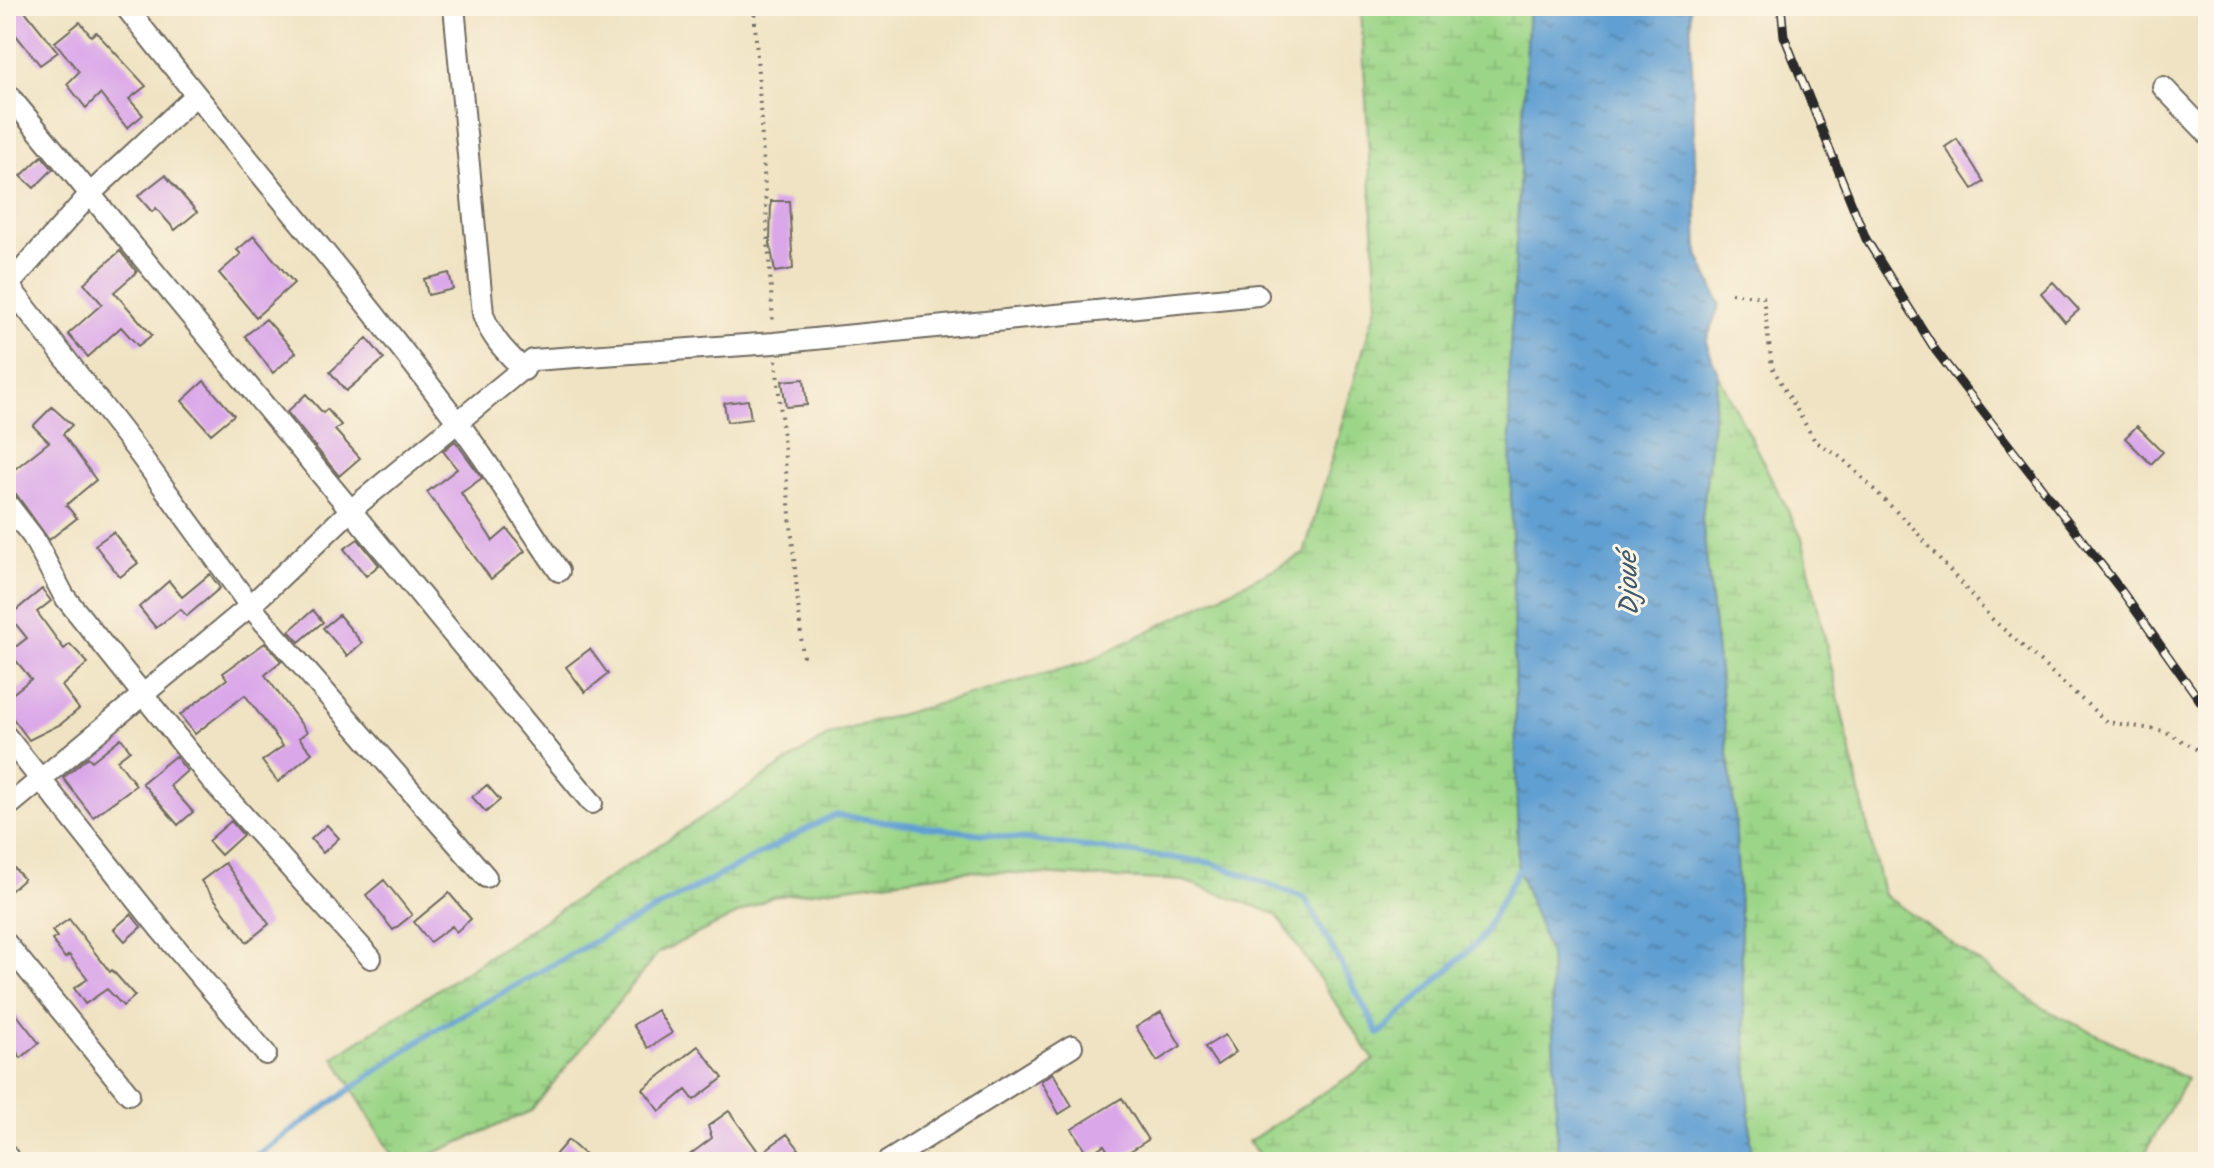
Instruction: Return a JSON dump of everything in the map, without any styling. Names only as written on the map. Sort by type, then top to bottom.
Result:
[{"type":"street","points":[[125,6],[195,96],[303,224],[458,422],[559,571]]},
{"type":"street","points":[[454,6],[483,314],[489,331],[524,370]]},
{"type":"street","points":[[2163,87],[2208,134]]},
{"type":"street","points":[[6,92],[592,803]]},
{"type":"street","points":[[195,96],[91,193],[7,285],[135,448],[250,606],[486,877]]},
{"type":"street","points":[[6,808],[250,606],[351,510],[533,360],[774,343],[1258,295]]},
{"type":"street","points":[[6,502],[33,537],[64,596],[143,696],[213,782],[371,958]]},
{"type":"street","points":[[6,736],[160,929],[266,1054]]},
{"type":"street","points":[[6,943],[129,1094]]},
{"type":"street","points":[[887,1162],[1072,1046]]},
{"type":"street","points":[[6,1155],[12,1162]]},
{"type":"path","points":[[1731,293],[1763,297],[1772,367],[1815,441],[1842,458],[1913,528],[1991,618],[2107,722],[2165,731],[2208,756]]},
{"type":"green space","points":[[1361,6],[1529,6],[1509,370],[1518,869],[1550,955],[1558,1162],[1266,1162],[1248,1142],[1374,1060],[1276,914],[1184,881],[967,871],[772,897],[658,953],[531,1111],[414,1162],[396,1162],[334,1057],[830,734],[1087,662],[1304,554],[1377,303]]},
{"type":"green space","points":[[1718,374],[1802,538],[1883,894],[2044,1009],[2187,1078],[2140,1162],[1752,1162],[1735,816],[1702,519]]},
{"type":"water","name":"Djoué","points":[[1529,6],[1690,6],[1698,254],[1720,304],[1706,342],[1718,374],[1702,519],[1735,816],[1752,1162],[1558,1162],[1550,955],[1518,869],[1509,370]]},
{"type":"building","points":[[6,6],[21,6],[58,52],[40,65],[6,23]]},
{"type":"building","points":[[80,22],[91,36],[96,32],[146,86],[129,99],[143,115],[127,128],[100,94],[86,108],[67,84],[79,72],[55,42]]},
{"type":"building","points":[[1957,139],[1984,182],[1973,189],[1945,147]]},
{"type":"building","points":[[42,156],[53,169],[34,188],[21,176]]},
{"type":"building","points":[[165,175],[197,212],[175,230],[156,208],[152,212],[138,196]]},
{"type":"building","points":[[771,201],[789,201],[793,269],[775,272],[770,243]]},
{"type":"building","points":[[254,236],[294,283],[256,317],[219,273],[241,254],[237,250]]},
{"type":"building","points":[[120,251],[137,272],[114,292],[152,335],[138,346],[121,327],[88,357],[68,334],[102,304],[84,283]]},
{"type":"building","points":[[449,273],[453,289],[428,295],[424,279]]},
{"type":"building","points":[[2053,282],[2079,310],[2065,322],[2041,293]]},
{"type":"building","points":[[266,319],[296,353],[273,373],[245,336]]},
{"type":"building","points":[[367,338],[384,359],[346,391],[330,372]]},
{"type":"building","points":[[804,379],[807,405],[786,407],[782,381]]},
{"type":"building","points":[[204,381],[234,415],[211,434],[182,401]]},
{"type":"building","points":[[306,394],[323,413],[327,409],[341,425],[335,430],[360,458],[339,476],[287,412]]},
{"type":"building","points":[[748,400],[751,419],[727,422],[724,403]]},
{"type":"building","points":[[52,407],[72,425],[63,434],[96,480],[66,505],[77,518],[49,540],[16,494],[6,489],[6,476],[49,442],[33,426]]},
{"type":"building","points":[[2137,426],[2163,452],[2151,464],[2125,438]]},
{"type":"building","points":[[455,441],[482,478],[461,493],[493,541],[507,529],[525,551],[491,579],[427,492],[457,469],[443,451]]},
{"type":"building","points":[[113,532],[138,563],[120,577],[95,545]]},
{"type":"building","points":[[358,539],[379,565],[366,576],[344,549]]},
{"type":"building","points":[[210,574],[220,588],[187,616],[180,609],[156,628],[139,607],[169,581],[182,597]]},
{"type":"building","points":[[42,589],[51,601],[37,612],[64,649],[70,644],[88,663],[62,686],[79,709],[61,724],[29,740],[6,709],[6,699],[31,679],[9,652],[27,638],[9,616]]},
{"type":"building","points":[[313,610],[323,622],[299,642],[289,631]]},
{"type":"building","points":[[339,615],[362,643],[347,656],[323,628]]},
{"type":"building","points":[[265,643],[281,661],[265,675],[307,732],[299,738],[312,753],[278,782],[262,761],[283,746],[245,695],[195,734],[180,715],[227,679],[223,673]]},
{"type":"building","points":[[590,649],[608,674],[585,692],[566,667]]},
{"type":"building","points":[[121,738],[130,750],[117,760],[136,785],[93,817],[63,778],[88,757],[92,761]]},
{"type":"building","points":[[175,756],[187,771],[170,786],[193,812],[178,825],[142,783]]},
{"type":"building","points":[[487,785],[500,800],[486,812],[472,797]]},
{"type":"building","points":[[231,821],[243,835],[221,855],[208,841]]},
{"type":"building","points":[[327,825],[339,838],[323,853],[311,839]]},
{"type":"building","points":[[6,859],[24,879],[6,895]]},
{"type":"building","points":[[225,863],[269,924],[247,942],[201,881]]},
{"type":"building","points":[[384,880],[412,915],[393,930],[366,895]]},
{"type":"building","points":[[449,893],[471,919],[456,932],[452,926],[430,942],[414,922]]},
{"type":"building","points":[[131,914],[141,927],[125,941],[114,929]]},
{"type":"building","points":[[69,919],[110,972],[112,970],[135,996],[123,1006],[107,989],[85,1004],[74,988],[88,979],[69,955],[65,958],[52,940],[57,937],[52,931]]},
{"type":"building","points":[[6,1001],[39,1043],[21,1058],[16,1051],[6,1058]]},
{"type":"building","points":[[657,1010],[672,1033],[648,1048],[633,1025]]},
{"type":"building","points":[[1161,1012],[1181,1046],[1157,1061],[1136,1027]]},
{"type":"building","points":[[1225,1035],[1236,1052],[1217,1065],[1205,1047]]},
{"type":"building","points":[[698,1046],[723,1078],[694,1100],[686,1090],[660,1111],[643,1089]]},
{"type":"building","points":[[1053,1073],[1072,1106],[1059,1114],[1041,1081]]},
{"type":"building","points":[[1122,1098],[1148,1140],[1114,1161],[1104,1145],[1088,1155],[1072,1129]]},
{"type":"building","points":[[729,1111],[760,1154],[787,1134],[799,1149],[781,1162],[680,1162],[712,1138],[708,1126]]},
{"type":"building","points":[[568,1140],[593,1162],[549,1162]]},
{"type":"waterway","points":[[247,1162],[432,1032],[602,937],[834,815],[1212,863],[1305,898],[1379,1034],[1481,939],[1518,870],[1522,870]]},
{"type":"railway","points":[[1781,6],[1784,36],[1866,239],[1936,351],[2121,590],[2208,712]]}]
